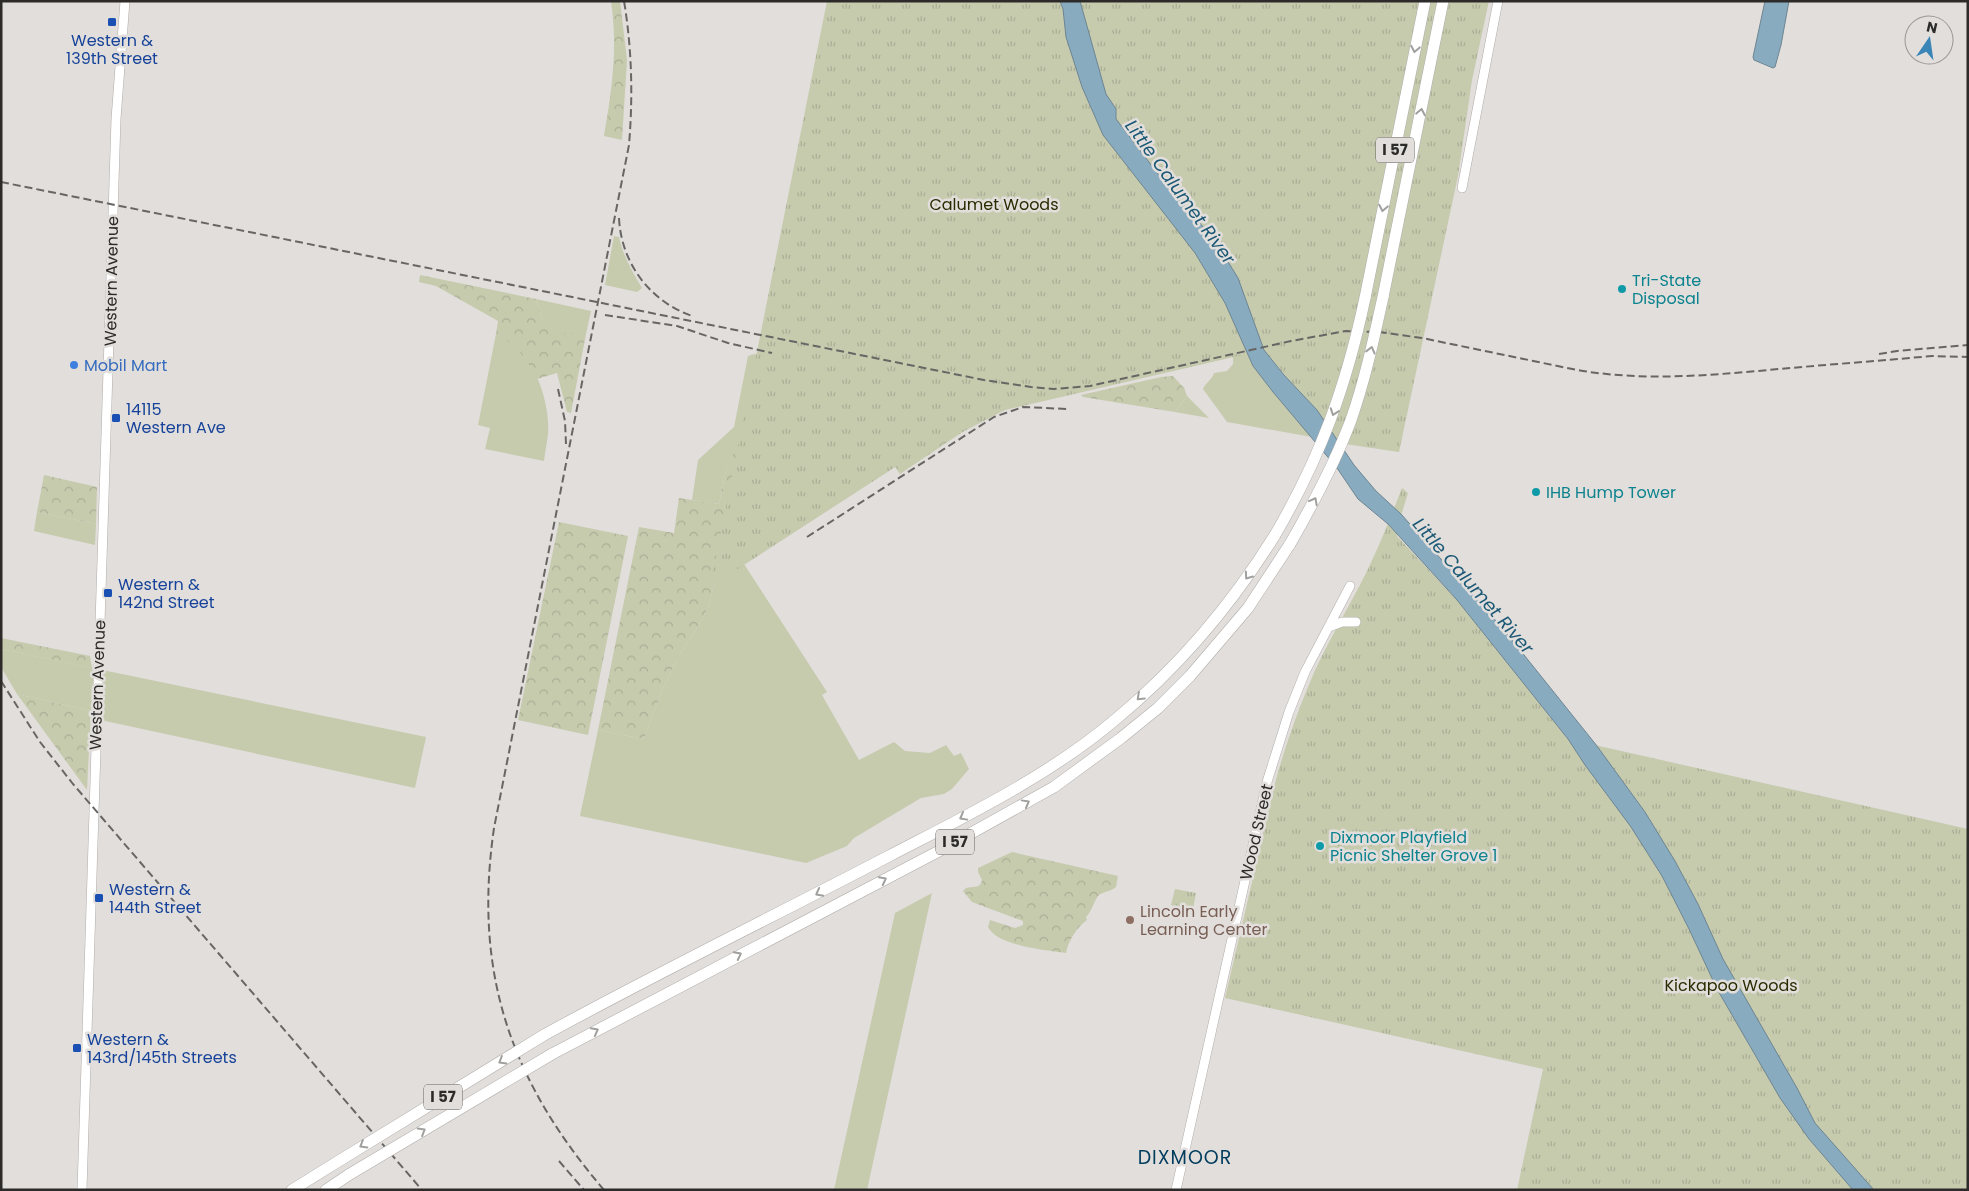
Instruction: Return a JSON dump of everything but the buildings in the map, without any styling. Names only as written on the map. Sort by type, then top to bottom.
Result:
[{"type":"highway","name":"I 57","points":[[292,1190],[544,1035],[941,829],[1055,764],[1116,719],[1183,654],[1232,598],[1275,535],[1312,468],[1331,420],[1347,373],[1365,298],[1425,1]]},
{"type":"highway","name":"I 57","points":[[326,1190],[552,1054],[941,850],[1054,787],[1158,708],[1190,676],[1248,608],[1290,544],[1333,464],[1351,419],[1364,377],[1383,297],[1443,1]]},
{"type":"main road","name":"Western Avenue","points":[[82,1190],[116,119],[125,1]]},
{"type":"main road","points":[[1462,188],[1498,1]]},
{"type":"main road","name":"Wood Street","points":[[1176,1190],[1267,782],[1279,742],[1305,672],[1350,586]]},
{"type":"main road","points":[[1329,627],[1342,622],[1356,622]]},
{"type":"green space","points":[[611,1],[620,1],[627,60],[622,140],[604,136],[614,52]]},
{"type":"green space","name":"Calumet Woods","points":[[827,1],[1489,1],[1472,80],[1458,176],[1399,452],[1338,443],[1317,410],[1300,394],[1264,350],[1005,410],[895,467],[710,587]]},
{"type":"green space","points":[[614,236],[619,237],[625,257],[642,288],[637,292],[605,285]]},
{"type":"green space","points":[[420,275],[536,299],[543,320],[555,333],[586,334],[571,413],[567,412],[557,373],[537,379],[520,353],[509,342],[496,334],[498,321],[436,286],[419,282]]},
{"type":"green space","points":[[536,299],[591,311],[586,334],[555,334],[543,320]]},
{"type":"green space","points":[[496,334],[523,353],[540,383],[546,404],[548,425],[544,461],[485,449],[490,428],[478,425]]},
{"type":"green space","points":[[1248,353],[1254,364],[1312,437],[1227,422],[1203,389],[1214,373],[1227,371],[1233,364],[1233,356]]},
{"type":"green space","points":[[754,354],[770,357],[749,429],[726,470],[719,504],[692,500],[698,460],[734,427],[748,356]]},
{"type":"green space","points":[[1173,376],[1184,388],[1187,396],[1175,412],[1083,397],[1081,395],[1161,377]]},
{"type":"green space","points":[[1187,396],[1209,418],[1175,412]]},
{"type":"green space","points":[[976,423],[900,474],[895,467],[731,522],[709,605],[702,620],[678,657],[663,688],[644,739],[598,730],[639,527],[674,533],[679,498],[719,504],[726,470],[733,454],[749,429]]},
{"type":"green space","points":[[895,467],[744,564],[827,692],[822,695],[859,760],[894,742],[905,751],[930,753],[946,745],[954,756],[961,753],[969,769],[952,789],[944,794],[921,798],[854,838],[847,846],[806,863],[580,816],[598,730],[644,739],[663,688],[678,657],[702,620],[709,605],[731,522]]},
{"type":"green space","points":[[44,475],[97,487],[96,524],[37,512]]},
{"type":"green space","name":"Kickapoo Woods","points":[[1402,488],[1408,493],[1397,529],[1397,536],[1457,600],[1568,739],[1968,829],[1968,1190],[1517,1190],[1543,1069],[1225,998],[1275,783],[1292,728],[1313,675],[1368,570]]},
{"type":"green space","points":[[37,512],[96,524],[95,545],[34,531]]},
{"type":"green space","points":[[559,522],[628,536],[588,735],[518,720]]},
{"type":"green space","points":[[1,638],[90,656],[92,668],[1,649]]},
{"type":"green space","points":[[1,649],[426,737],[415,788],[96,719],[91,711],[17,694],[1,667]]},
{"type":"green space","points":[[17,694],[91,711],[87,790]]},
{"type":"green space","points":[[1012,852],[1118,876],[1116,887],[1098,896],[1086,917],[1087,920],[1076,930],[1066,953],[1023,946],[1001,939],[988,927],[990,920],[1015,928],[1023,925],[1023,921],[972,902],[963,891],[966,888],[978,886],[981,883],[982,880],[978,868]]},
{"type":"green space","points":[[1175,889],[1196,893],[1193,909],[1171,905]]},
{"type":"green space","points":[[932,893],[867,1190],[834,1190],[895,913]]},
{"type":"water","points":[[1060,1],[1080,1],[1106,94],[1116,109],[1116,119],[1172,192],[1214,239],[1238,278],[1264,350],[1284,375],[1317,410],[1354,465],[1376,491],[1401,514],[1504,630],[1597,746],[1645,812],[1675,861],[1698,904],[1723,959],[1815,1123],[1874,1190],[1853,1190],[1809,1139],[1780,1098],[1717,989],[1662,876],[1631,827],[1568,739],[1457,600],[1388,524],[1358,499],[1337,468],[1253,366],[1225,303],[1195,253],[1103,135],[1082,87],[1066,37],[1063,9]]},
{"type":"water","points":[[1765,1],[1789,1],[1781,45],[1775,67],[1773,68],[1754,60],[1753,57]]},
{"type":"railway","points":[[604,1190],[571,1149],[544,1107],[522,1065],[506,1022],[495,977],[489,930],[489,880],[494,828],[629,145],[631,73],[624,1]]},
{"type":"railway","points":[[1,182],[984,380],[1053,389],[1090,386],[1291,341],[1346,331],[1379,332],[1422,338],[1577,370],[1648,376],[1696,376],[1932,356],[1968,357]]},
{"type":"railway","points":[[619,218],[625,250],[640,278],[663,301],[692,316]]},
{"type":"railway","points":[[605,315],[677,326],[728,343],[772,353]]},
{"type":"railway","points":[[1879,354],[1968,345]]},
{"type":"railway","points":[[558,389],[565,421],[566,444]]},
{"type":"railway","points":[[807,537],[994,417],[1023,407],[1068,409]]},
{"type":"railway","points":[[1,681],[40,742],[73,784],[422,1190]]},
{"type":"railway","points":[[559,1161],[584,1190]]},
{"type":"place","name":"Western & 139th Street","points":[[112,22]]},
{"type":"place","name":"Tri-State Disposal","points":[[1622,289]]},
{"type":"place","name":"Mobil Mart","points":[[74,365]]},
{"type":"place","name":"14115 Western Ave","points":[[116,418]]},
{"type":"place","name":"IHB Hump Tower","points":[[1536,492]]},
{"type":"place","name":"Western & 142nd Street","points":[[108,593]]},
{"type":"place","name":"Dixmoor Playfield Picnic Shelter Grove 1","points":[[1320,846]]},
{"type":"place","name":"Western & 144th Street","points":[[99,898]]},
{"type":"place","name":"Lincoln Early Learning Center","points":[[1130,920]]},
{"type":"place","name":"Western & 143rd/145th Streets","points":[[77,1048]]},
{"type":"district","name":"DIXMOOR","points":[[1185,1157]]},
{"type":"water label","name":"Little Calumet River","points":[[1180,192]]},
{"type":"water label","name":"Little Calumet River","points":[[1473,586]]}]
